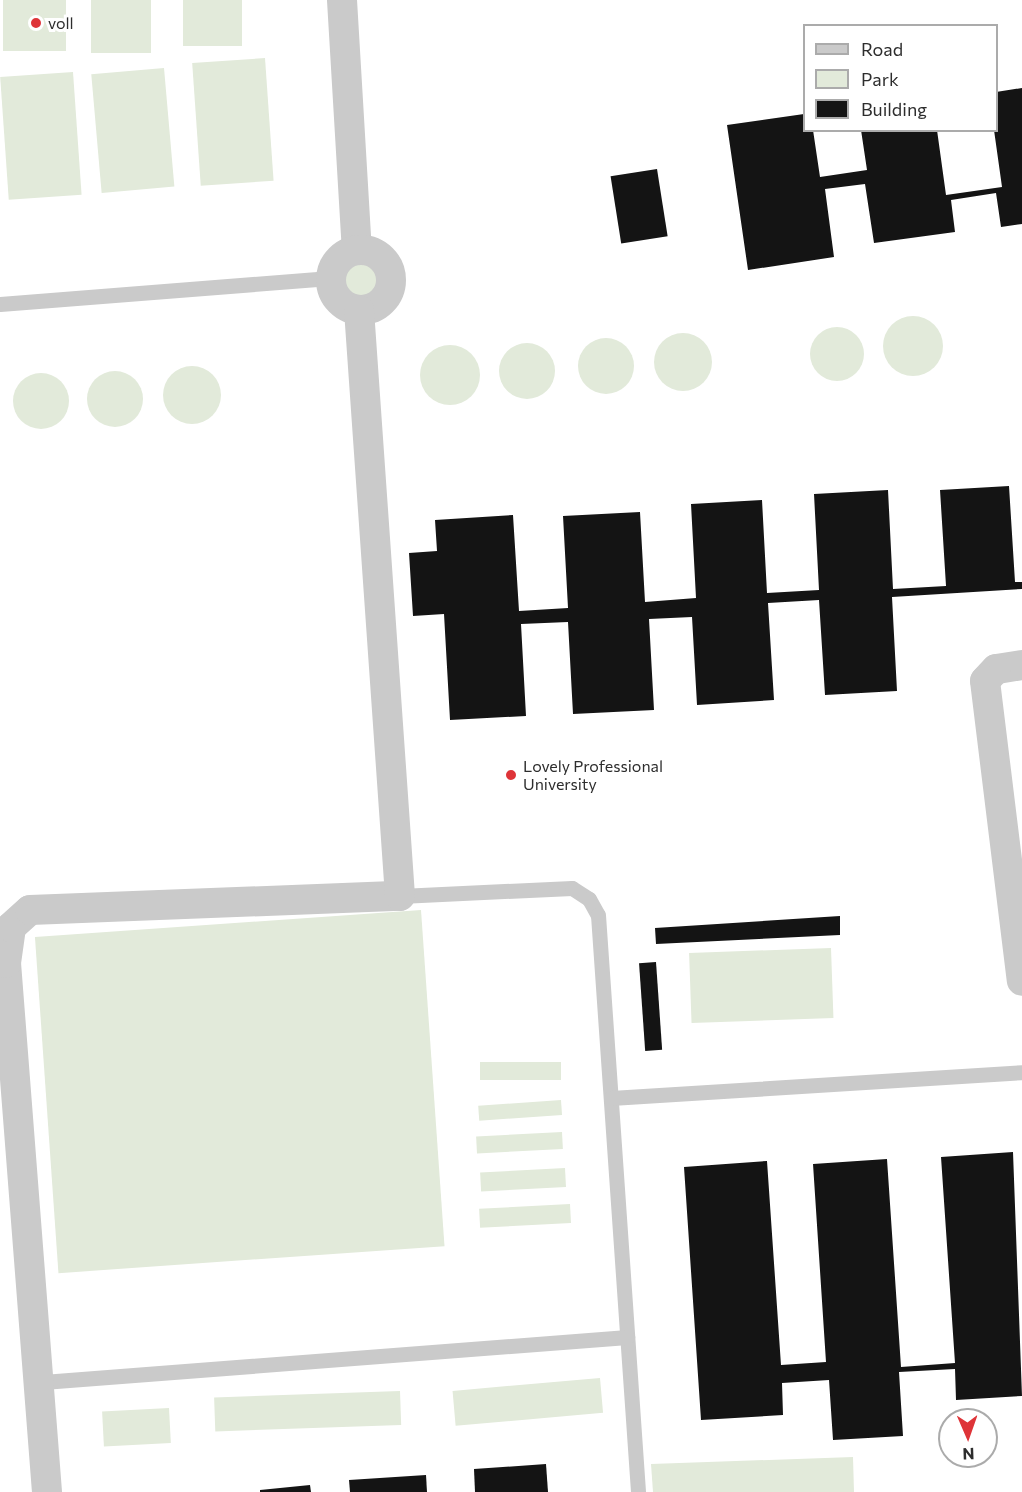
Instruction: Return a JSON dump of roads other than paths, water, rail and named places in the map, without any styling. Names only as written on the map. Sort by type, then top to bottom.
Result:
[{"type":"street","points":[[342,0],[357,249]]},
{"type":"street","points":[[357,249],[384,261],[391,279],[385,298],[359,310],[340,302],[330,278],[339,258],[357,249]]},
{"type":"street","points":[[47,1492],[43,1382],[6,963],[11,927],[30,910],[399,896],[359,310]]},
{"type":"street","points":[[1022,665],[996,669],[985,681],[1022,981]]},
{"type":"lane","points":[[0,304],[330,278]]},
{"type":"lane","points":[[399,896],[542,887],[572,888],[589,899],[601,934],[638,1492]]},
{"type":"lane","points":[[611,1098],[1022,1072]]},
{"type":"lane","points":[[43,1382],[627,1337]]},
{"type":"place","name":"voll","points":[[36,23]]},
{"type":"place","name":"Lovely Professional University","points":[[511,775]]}]
